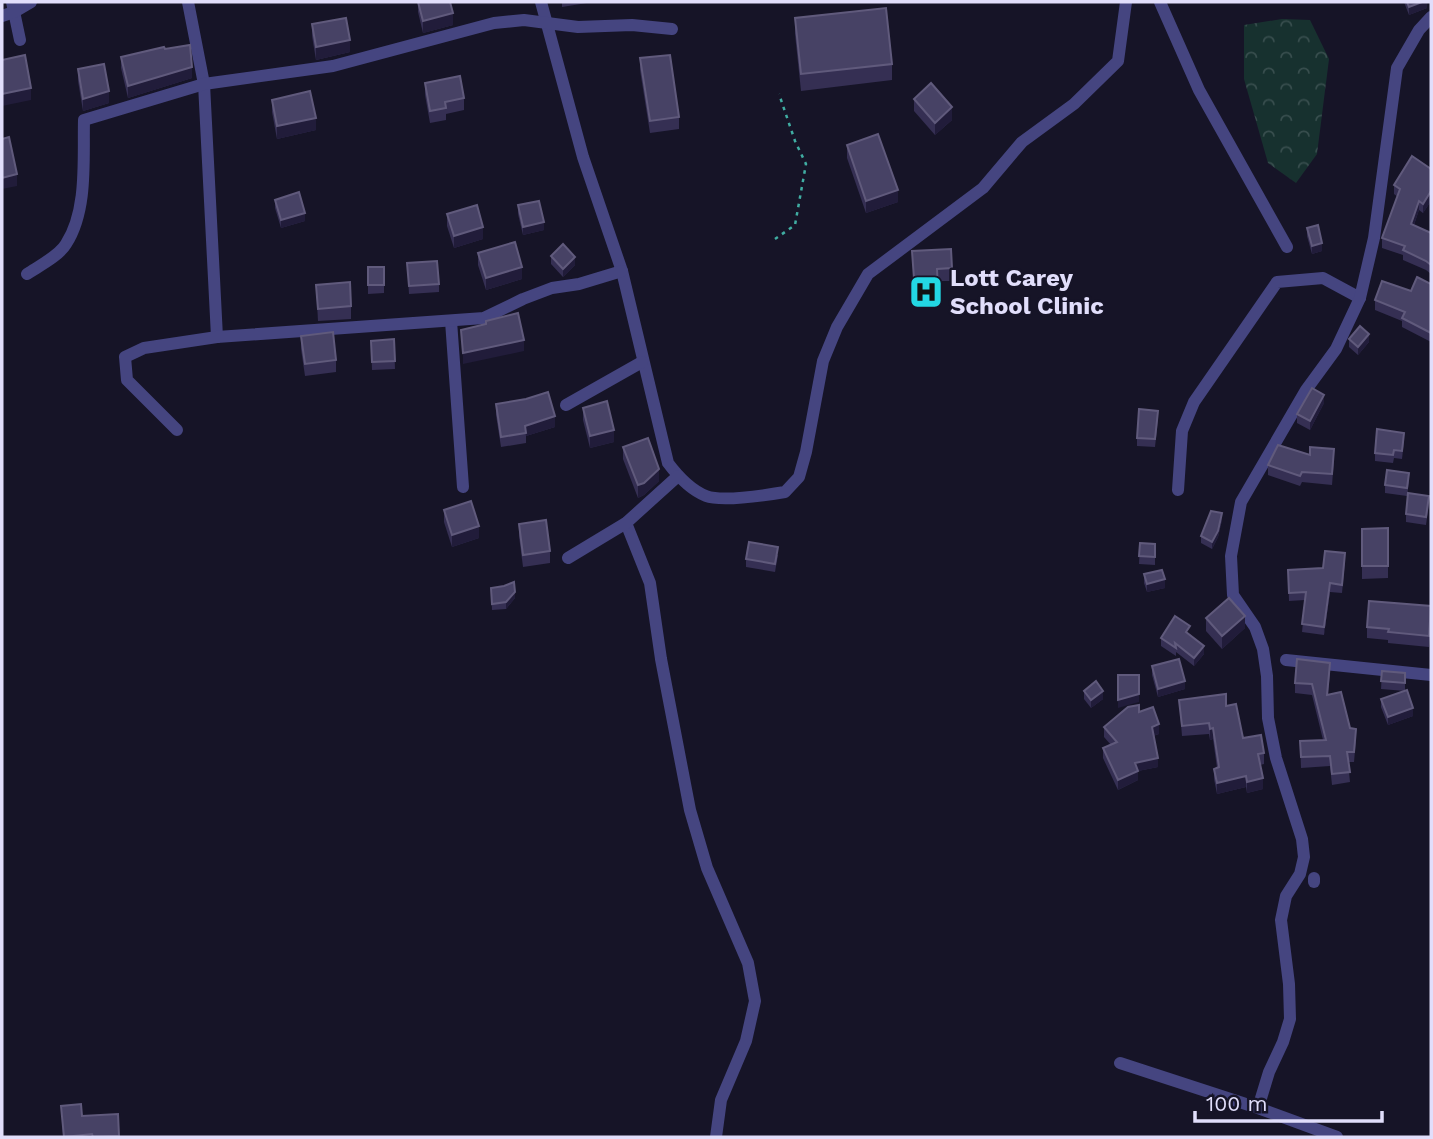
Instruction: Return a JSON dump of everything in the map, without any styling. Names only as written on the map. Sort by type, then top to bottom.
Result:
[{"type":"street","points":[[20,40],[9,10],[31,2]]},
{"type":"street","points":[[188,2],[204,84],[217,337]]},
{"type":"street","points":[[541,2],[583,157],[622,271],[642,362],[662,432],[667,463],[678,476],[706,496],[732,498],[785,492],[799,477],[823,361],[837,327],[868,274],[983,188],[1022,142],[1074,104],[1118,61],[1126,2]]},
{"type":"street","points":[[1160,2],[1199,90],[1287,247]]},
{"type":"street","points":[[1258,1108],[1290,1018],[1289,984],[1281,920],[1286,896],[1300,874],[1304,857],[1302,839],[1276,758],[1268,718],[1263,649],[1255,627],[1233,595],[1231,556],[1241,502],[1306,390],[1336,349],[1360,298],[1374,238],[1397,68],[1419,30],[1431,17]]},
{"type":"street","points":[[27,274],[65,247],[75,225],[81,199],[84,120],[204,84],[333,66],[494,23],[524,20],[578,27],[632,25],[672,29]]},
{"type":"street","points":[[177,430],[127,380],[125,357],[144,348],[217,337],[484,318],[552,288],[579,284],[622,271]]},
{"type":"street","points":[[1178,490],[1182,431],[1194,402],[1277,282],[1323,278],[1360,298]]},
{"type":"street","points":[[451,321],[463,487]]},
{"type":"street","points":[[566,405],[642,362]]},
{"type":"street","points":[[568,558],[626,523],[678,476]]},
{"type":"street","points":[[626,523],[650,583],[661,659],[690,810],[707,868],[748,963],[755,1001],[746,1041],[721,1100],[716,1137]]},
{"type":"street","points":[[1286,660],[1431,675]]},
{"type":"street","points":[[1120,1063],[1337,1137]]},
{"type":"path","points":[[775,239],[795,225],[806,164],[779,94]]},
{"type":"green space","points":[[1282,19],[1310,20],[1329,59],[1317,154],[1296,183],[1268,163],[1244,79],[1244,25]]},
{"type":"building","points":[[418,2],[450,2],[453,13],[423,21]]},
{"type":"building","points":[[1407,2],[1422,2],[1409,7]]},
{"type":"building","points":[[886,8],[892,64],[801,74],[795,18]]},
{"type":"building","points":[[346,18],[350,40],[316,47],[312,24]]},
{"type":"building","points":[[190,45],[192,67],[128,86],[121,57],[164,47]]},
{"type":"building","points":[[25,55],[31,88],[2,94],[2,60]]},
{"type":"building","points":[[670,55],[679,117],[650,121],[640,58]]},
{"type":"building","points":[[104,64],[109,91],[83,99],[78,69]]},
{"type":"building","points":[[460,76],[464,98],[445,102],[446,108],[430,111],[425,83]]},
{"type":"building","points":[[931,83],[952,107],[935,123],[914,99]]},
{"type":"building","points":[[310,91],[316,118],[277,126],[272,100]]},
{"type":"building","points":[[878,134],[898,190],[866,201],[847,145]]},
{"type":"building","points":[[9,137],[17,174],[2,178],[2,139]]},
{"type":"building","points":[[1412,156],[1431,169],[1431,191],[1423,204],[1419,201],[1411,224],[1431,233],[1431,265],[1403,250],[1405,246],[1382,238],[1400,189],[1394,185]]},
{"type":"building","points":[[299,192],[305,213],[281,220],[275,200]]},
{"type":"building","points":[[539,201],[544,222],[523,227],[518,205]]},
{"type":"building","points":[[477,205],[483,227],[454,236],[447,214]]},
{"type":"building","points":[[1318,225],[1322,243],[1312,246],[1307,228]]},
{"type":"building","points":[[515,242],[522,267],[486,278],[478,253]]},
{"type":"building","points":[[563,244],[575,257],[563,269],[551,256]]},
{"type":"building","name":"Lott Carey School Clinic","points":[[951,249],[952,268],[937,269],[938,291],[915,292],[912,251]]},
{"type":"building","points":[[437,261],[439,284],[409,286],[407,263]]},
{"type":"building","points":[[368,267],[384,267],[384,285],[368,285]]},
{"type":"building","points":[[1417,277],[1431,284],[1431,333],[1402,318],[1405,312],[1375,300],[1382,281],[1411,291]]},
{"type":"building","points":[[350,282],[351,306],[318,309],[316,285]]},
{"type":"building","points":[[518,313],[524,340],[463,353],[461,330]]},
{"type":"building","points":[[1360,326],[1369,334],[1358,347],[1349,339]]},
{"type":"building","points":[[333,332],[336,360],[305,364],[301,336]]},
{"type":"building","points":[[394,339],[395,361],[372,362],[371,341]]},
{"type":"building","points":[[1312,388],[1324,395],[1310,421],[1297,414]]},
{"type":"building","points":[[548,392],[555,416],[525,426],[526,433],[501,437],[496,404]]},
{"type":"building","points":[[607,401],[614,430],[590,436],[583,408]]},
{"type":"building","points":[[1139,409],[1158,411],[1155,439],[1137,438]]},
{"type":"building","points":[[1377,429],[1404,433],[1402,451],[1394,450],[1393,455],[1375,453]]},
{"type":"building","points":[[648,438],[659,469],[638,485],[623,447]]},
{"type":"building","points":[[1278,445],[1310,455],[1310,447],[1334,449],[1332,474],[1302,472],[1300,476],[1268,465]]},
{"type":"building","points":[[1387,470],[1409,473],[1407,488],[1385,485]]},
{"type":"building","points":[[1408,493],[1429,496],[1426,517],[1406,514]]},
{"type":"building","points":[[471,501],[479,526],[452,535],[444,510]]},
{"type":"building","points":[[1211,511],[1222,513],[1212,542],[1201,536]]},
{"type":"building","points":[[546,520],[550,551],[523,555],[519,524]]},
{"type":"building","points":[[1388,528],[1388,566],[1362,566],[1362,529]]},
{"type":"building","points":[[749,542],[778,547],[775,564],[746,559]]},
{"type":"building","points":[[1140,543],[1155,544],[1155,557],[1139,556]]},
{"type":"building","points":[[1325,551],[1345,553],[1342,585],[1330,583],[1324,627],[1302,624],[1306,592],[1289,593],[1288,570],[1323,568]]},
{"type":"building","points":[[1162,570],[1165,579],[1147,584],[1144,574]]},
{"type":"building","points":[[514,582],[515,592],[506,602],[492,604],[491,588]]},
{"type":"building","points":[[1229,598],[1245,616],[1222,636],[1206,618]]},
{"type":"building","points":[[1369,601],[1431,606],[1429,636],[1367,627]]},
{"type":"building","points":[[1175,616],[1190,626],[1186,632],[1204,646],[1194,658],[1175,643],[1176,648],[1161,638]]},
{"type":"building","points":[[1179,659],[1185,681],[1158,689],[1152,666]]},
{"type":"building","points":[[1297,659],[1330,663],[1327,695],[1341,692],[1350,728],[1356,729],[1354,752],[1347,752],[1350,772],[1332,774],[1330,756],[1301,757],[1300,741],[1326,740],[1312,684],[1295,683]]},
{"type":"building","points":[[1382,671],[1405,673],[1405,683],[1381,681]]},
{"type":"building","points":[[1118,675],[1139,675],[1139,694],[1118,700]]},
{"type":"building","points":[[1096,681],[1103,691],[1091,700],[1084,691]]},
{"type":"building","points":[[1407,690],[1413,708],[1388,717],[1381,699]]},
{"type":"building","points":[[1226,694],[1226,706],[1236,704],[1243,738],[1261,735],[1264,753],[1258,754],[1263,778],[1247,782],[1246,776],[1217,783],[1214,769],[1219,767],[1213,728],[1210,729],[1209,723],[1182,726],[1179,700]]},
{"type":"building","points":[[1139,705],[1139,712],[1153,707],[1159,724],[1152,727],[1158,758],[1135,763],[1138,771],[1118,780],[1103,748],[1117,742],[1104,727],[1128,707]]},
{"type":"building","points":[[81,1104],[82,1116],[118,1114],[119,1136],[93,1137],[92,1134],[64,1137],[61,1106]]},
{"type":"place","name":"Lott Carey School Clinic","points":[[926,292]]}]
